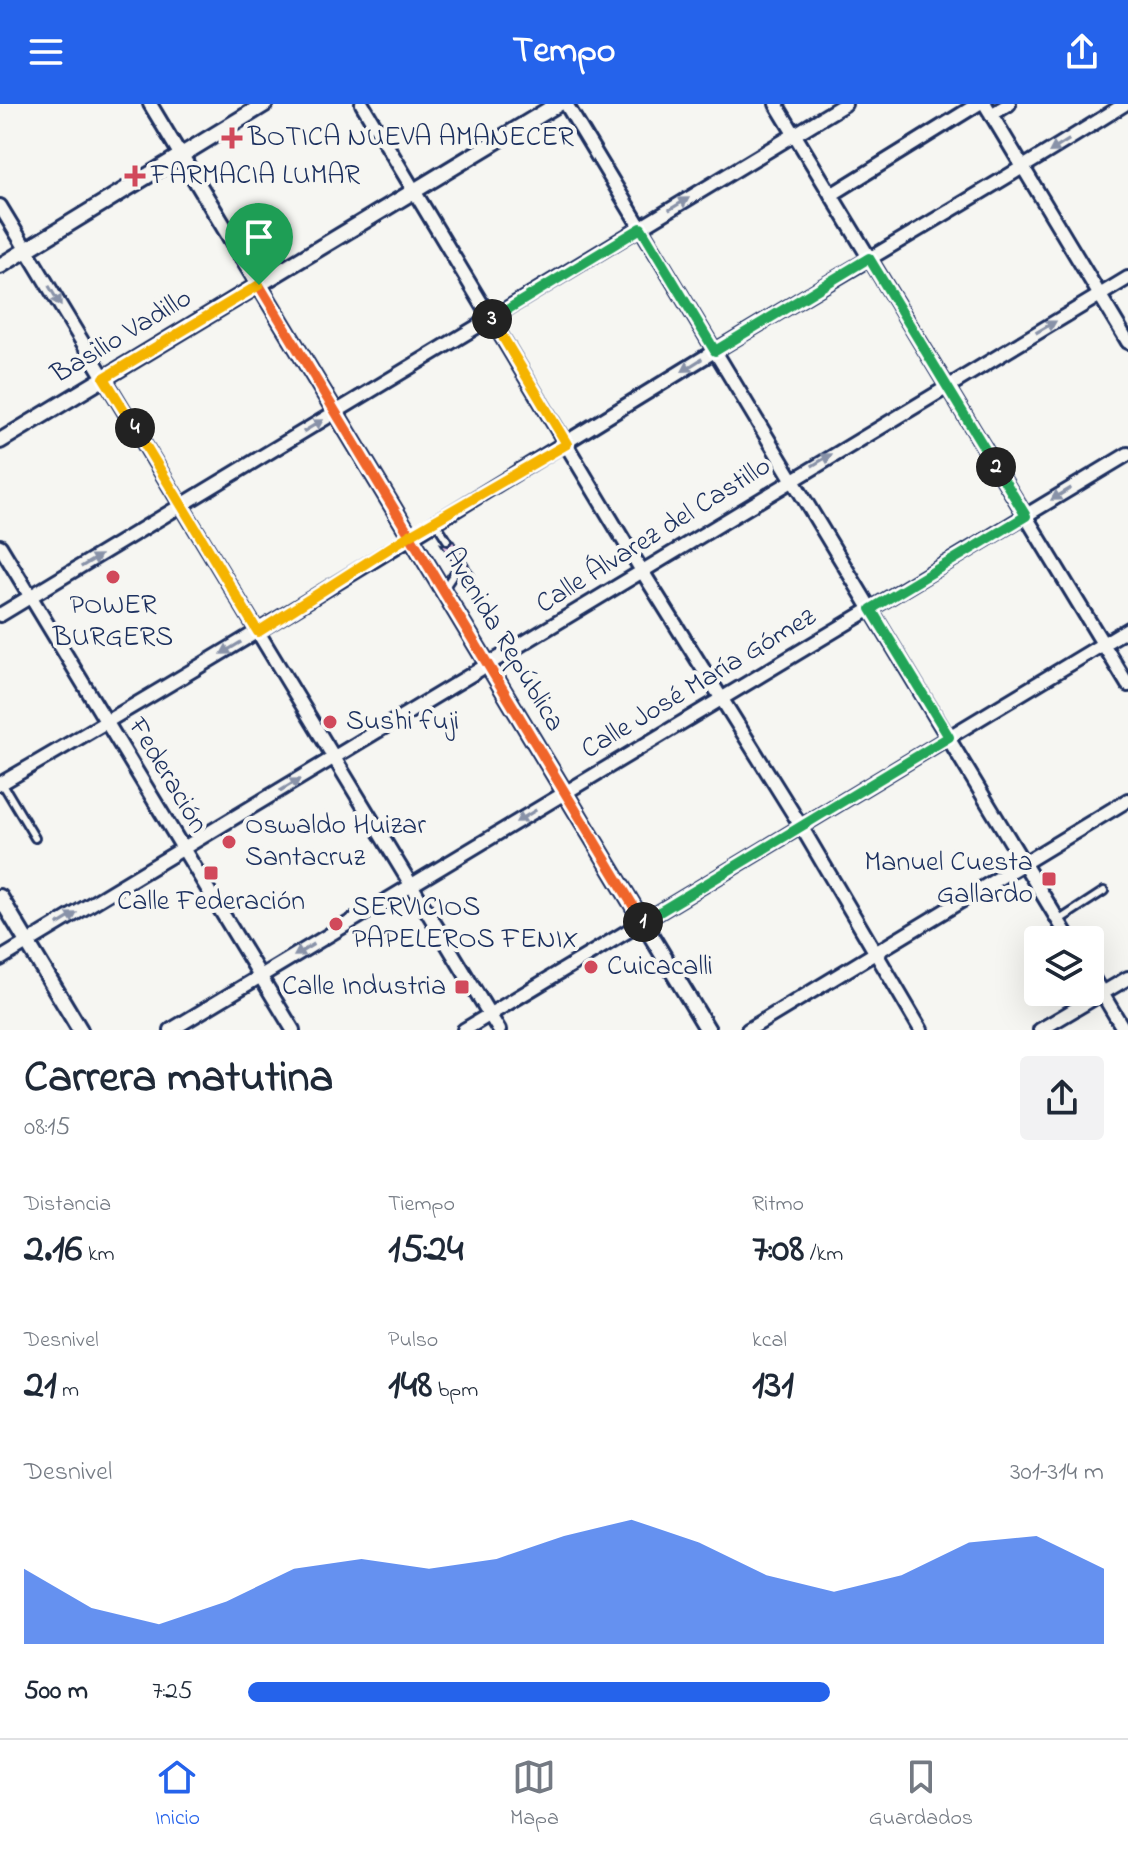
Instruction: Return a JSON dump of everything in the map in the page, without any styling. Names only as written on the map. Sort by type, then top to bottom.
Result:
[{"type":"street","points":[[150,104],[180,154]]},
{"type":"street","points":[[0,266],[265,104]]},
{"type":"street","points":[[362,104],[642,571],[801,826],[921,1030]]},
{"type":"street","name":"Basilio Vadillo","points":[[0,441],[558,104]]},
{"type":"street","points":[[566,104],[1061,926]]},
{"type":"street","points":[[776,104],[1128,685]]},
{"type":"street","points":[[0,615],[845,104]]},
{"type":"street","points":[[831,195],[978,104]]},
{"type":"street","points":[[1009,104],[988,109],[1128,342]]},
{"type":"street","points":[[1,783],[258,632],[410,535],[567,444],[715,351],[1024,168],[1125,104]]},
{"type":"street","name":"Avenida República","points":[[180,154],[708,1030]]},
{"type":"street","points":[[0,206],[499,1030]]},
{"type":"street","name":"Calle Álvarez del Castillo","points":[[0,959],[488,666],[946,385],[1128,278]]},
{"type":"street","name":"Calle José María Gómez","points":[[171,1030],[1128,454]]},
{"type":"street","name":"Federación","points":[[0,546],[293,1030]]},
{"type":"street","points":[[464,1030],[1128,629]]},
{"type":"street","points":[[748,1030],[1128,800]]},
{"type":"street","points":[[0,897],[80,1030]]},
{"type":"street","points":[[1104,993],[1128,978]]},
{"type":"street","points":[[1104,997],[1124,1030]]},
{"type":"street","points":[[1040,1030],[1081,1006]]},
{"type":"lane","points":[[435,520],[447,540]]},
{"type":"lane","points":[[443,590],[457,569]]},
{"type":"lane","points":[[1,783],[35,838]]},
{"type":"lane","points":[[1058,921],[1104,891]]},
{"type":"building","points":[[453,540],[475,575],[465,582],[460,575],[462,566],[454,564],[441,544],[448,546]]},
{"type":"place","name":"BOTICA NUEVA AMANECER","points":[[232,138]]},
{"type":"place","name":"FARMACIA LUMAR","points":[[135,176]]},
{"type":"place","name":"POWER BURGERS","points":[[113,577]]},
{"type":"place","name":"Sushi fuji","points":[[330,722]]},
{"type":"place","name":"Oswaldo Huizar Santacruz","points":[[229,842]]},
{"type":"place","name":"Calle Federación","points":[[211,873]]},
{"type":"place","name":"Manuel Cuesta Gallardo","points":[[1049,879]]},
{"type":"place","name":"SERVICIOS PAPELEROS FENIX","points":[[336,924]]},
{"type":"place","name":"Cuicacalli","points":[[591,967]]},
{"type":"place","name":"Calle Industria","points":[[462,987]]},
{"type":"route","points":[[259,285],[104,378],[258,632],[410,535],[567,444],[491,318],[641,228],[715,351],[869,258],[1026,516],[871,609],[949,737],[643,922],[410,535],[336,412],[259,285]]}]
